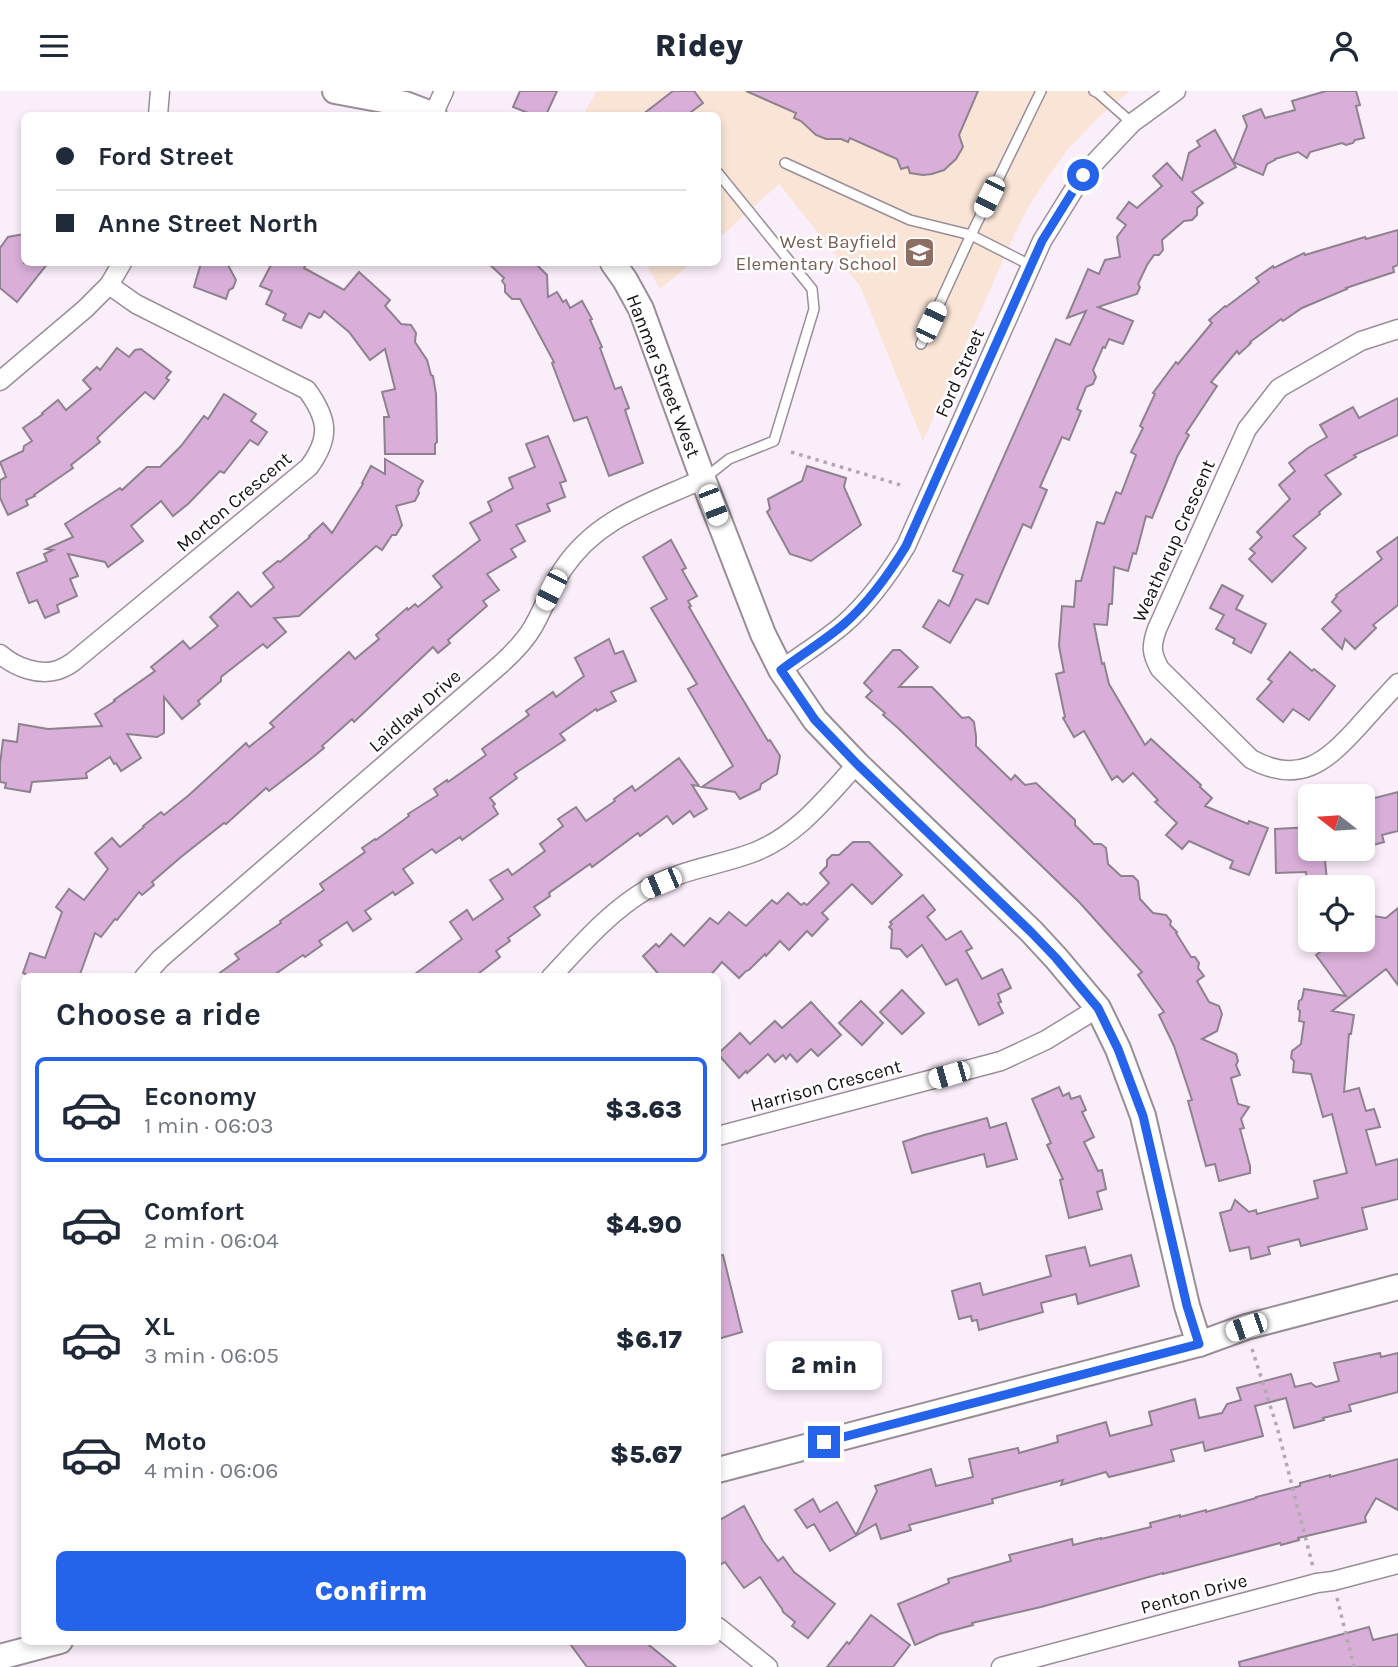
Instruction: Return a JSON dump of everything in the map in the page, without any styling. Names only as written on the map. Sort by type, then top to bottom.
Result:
[{"type":"street","points":[[158,112],[160,91]]},
{"type":"street","points":[[335,91],[405,104],[425,112]]},
{"type":"street","points":[[434,112],[443,91]]},
{"type":"street","name":"Ford Street","points":[[781,670],[844,624],[872,596],[891,570],[906,546],[1042,241],[1083,175],[1132,123],[1176,91]]},
{"type":"street","points":[[0,381],[85,309],[108,285],[120,266]]},
{"type":"street","name":"Hanmer Street West","points":[[615,266],[641,309],[703,479],[764,634],[781,670],[815,720],[1031,932],[1098,1008],[1118,1049],[1143,1116],[1187,1306],[1199,1344]]},
{"type":"street","name":"Morton Crescent","points":[[0,654],[23,669],[38,671],[57,671],[73,662],[303,472],[318,455],[325,438],[324,421],[319,406],[307,390],[136,304],[108,285]]},
{"type":"street","name":"Weatherup Crescent","points":[[1398,329],[1361,341],[1279,388],[1247,429],[1152,643],[1153,657],[1160,669],[1251,759],[1267,768],[1284,771],[1317,764],[1338,749],[1398,683]]},
{"type":"street","name":"Laidlaw Drive","points":[[148,973],[160,959],[502,664],[533,628],[564,568],[586,542],[626,512],[703,479]]},
{"type":"street","points":[[555,973],[619,908],[648,888],[674,877],[752,853],[773,844],[795,829],[857,764]]},
{"type":"street","name":"Harrison Crescent","points":[[721,1135],[1001,1061],[1046,1040],[1098,1008]]},
{"type":"street","points":[[721,1469],[1199,1344],[1246,1327],[1398,1287]]},
{"type":"street","name":"Penton Drive","points":[[1001,1667],[1398,1563]]},
{"type":"street","points":[[721,1629],[768,1667]]},
{"type":"street","points":[[0,1657],[45,1645]]},
{"type":"lane","points":[[921,344],[1041,91]]},
{"type":"lane","points":[[1094,91],[1132,123]]},
{"type":"lane","points":[[785,163],[910,220],[971,236],[1032,266]]},
{"type":"lane","points":[[703,479],[729,459],[774,441],[814,309],[812,289],[721,177]]},
{"type":"path","points":[[791,452],[904,486]]},
{"type":"path","points":[[1246,1327],[1354,1667]]},
{"type":"shaded area","name":"West Bayfield Elementary School","points":[[597,91],[1130,91],[1100,116],[1069,148],[1030,204],[923,441],[860,286],[779,184],[721,236],[721,112],[585,112]]},
{"type":"shaded area","points":[[647,266],[687,266],[660,289]]},
{"type":"building","points":[[520,91],[557,91],[547,112],[526,112],[513,107]]},
{"type":"building","points":[[673,91],[694,91],[703,103],[691,112],[646,112]]},
{"type":"building","points":[[746,91],[978,91],[959,135],[963,147],[956,159],[944,170],[923,175],[910,173],[908,167],[901,169],[897,159],[850,138],[848,142],[816,135],[794,118],[796,113]]},
{"type":"building","points":[[1326,91],[1356,91],[1360,105],[1356,106],[1364,138],[1346,145],[1342,143],[1310,152],[1307,158],[1298,152],[1275,159],[1267,164],[1263,175],[1233,162],[1247,126],[1243,116],[1261,109],[1265,118],[1295,110],[1292,101]]},
{"type":"building","points":[[1215,130],[1236,167],[1192,192],[1203,203],[1197,208],[1197,215],[1192,220],[1184,221],[1162,240],[1163,250],[1159,255],[1154,255],[1147,265],[1138,284],[1140,287],[1137,294],[1098,307],[1133,321],[1123,344],[1109,339],[1105,348],[1103,347],[1093,370],[1096,377],[1093,384],[1086,387],[1077,409],[1081,411],[1069,440],[1062,437],[1040,487],[1047,490],[1031,528],[1023,524],[988,604],[976,599],[950,643],[923,627],[939,600],[949,606],[963,575],[953,571],[1056,339],[1070,345],[1086,311],[1067,318],[1088,269],[1099,274],[1105,260],[1120,257],[1117,237],[1126,225],[1117,218],[1129,202],[1137,208],[1162,186],[1153,176],[1167,163],[1182,180],[1189,153],[1200,146],[1197,141]]},
{"type":"building","points":[[1398,230],[1398,265],[1393,267],[1394,272],[1346,288],[1302,308],[1283,321],[1281,319],[1250,342],[1239,354],[1237,351],[1211,382],[1217,386],[1186,433],[1189,435],[1152,518],[1146,516],[1136,554],[1133,553],[1128,571],[1114,567],[1112,604],[1109,604],[1107,625],[1094,624],[1109,684],[1145,745],[1151,739],[1201,785],[1212,798],[1205,806],[1248,824],[1249,821],[1268,828],[1249,875],[1230,868],[1233,861],[1189,841],[1182,849],[1166,835],[1177,823],[1155,802],[1158,800],[1133,773],[1123,782],[1117,776],[1112,780],[1084,731],[1074,737],[1063,718],[1065,717],[1056,674],[1064,672],[1059,646],[1062,606],[1074,607],[1076,581],[1081,581],[1097,522],[1104,524],[1116,492],[1121,494],[1136,455],[1131,452],[1143,428],[1140,426],[1155,394],[1153,393],[1176,362],[1178,364],[1212,323],[1209,320],[1259,282],[1256,278],[1273,266],[1274,268],[1304,253],[1305,255]]},
{"type":"building","points":[[21,235],[21,266],[46,266],[17,302],[0,288],[0,248],[8,237]]},
{"type":"building","points":[[200,266],[229,266],[236,280],[226,299],[194,287]]},
{"type":"building","points":[[270,266],[305,266],[304,268],[344,290],[359,272],[390,300],[385,306],[401,324],[411,325],[416,333],[415,342],[427,360],[433,376],[436,394],[435,454],[385,454],[384,417],[389,417],[382,392],[395,389],[385,349],[370,360],[349,332],[324,311],[319,318],[309,313],[301,328],[283,320],[286,314],[266,304],[272,291],[260,286]]},
{"type":"building","points":[[491,266],[538,266],[547,275],[548,297],[557,292],[570,308],[582,301],[592,319],[590,320],[615,389],[621,387],[629,408],[625,410],[643,463],[609,476],[587,417],[574,421],[552,363],[554,362],[520,299],[512,299],[505,292],[502,281],[504,278]]},
{"type":"building","points":[[117,348],[129,357],[135,350],[141,349],[171,372],[166,378],[169,380],[154,399],[145,392],[97,438],[100,442],[71,465],[73,468],[26,500],[28,505],[8,515],[0,498],[0,480],[6,477],[0,462],[23,451],[24,446],[32,441],[23,428],[58,400],[66,410],[91,389],[83,380],[97,367],[100,370]]},
{"type":"building","points":[[224,394],[256,414],[251,421],[267,432],[258,445],[250,440],[224,473],[220,471],[173,516],[161,501],[131,526],[143,541],[108,567],[105,562],[68,554],[78,576],[70,579],[77,596],[57,605],[59,612],[45,618],[37,600],[29,603],[17,573],[47,561],[44,554],[53,550],[46,549],[73,537],[65,524],[120,488],[122,490],[147,467],[160,467],[181,446],[204,416],[208,419]]},
{"type":"building","points":[[1398,398],[1398,435],[1354,455],[1356,457],[1325,475],[1341,494],[1293,536],[1306,548],[1272,582],[1249,559],[1255,553],[1250,549],[1262,537],[1257,532],[1290,499],[1279,485],[1295,471],[1289,463],[1327,437],[1320,425],[1353,407],[1359,418]]},
{"type":"building","points":[[548,436],[566,481],[560,483],[565,497],[547,504],[550,511],[516,525],[525,541],[511,549],[516,557],[487,574],[499,590],[483,601],[487,606],[448,640],[450,643],[438,653],[433,647],[312,758],[269,791],[266,788],[226,824],[152,882],[154,885],[142,895],[139,892],[101,937],[95,933],[80,973],[23,973],[30,953],[45,958],[62,912],[56,907],[69,889],[84,900],[108,869],[95,853],[112,838],[120,847],[161,812],[164,815],[246,743],[249,747],[274,727],[270,723],[349,652],[355,659],[379,639],[376,635],[407,608],[408,610],[415,604],[418,607],[442,587],[433,576],[480,540],[470,523],[492,511],[488,502],[513,488],[509,478],[535,467],[526,444]]},
{"type":"building","points":[[385,459],[423,481],[415,501],[396,506],[402,525],[382,550],[376,546],[299,616],[274,618],[286,632],[267,648],[263,644],[221,677],[221,681],[198,701],[200,704],[182,719],[164,697],[164,733],[157,737],[127,734],[141,758],[121,771],[110,757],[86,773],[87,778],[32,782],[30,792],[5,788],[6,783],[0,782],[3,740],[17,742],[19,724],[48,729],[102,726],[95,714],[155,671],[151,667],[183,641],[190,649],[218,626],[210,617],[238,592],[251,607],[274,587],[263,573],[310,537],[323,523],[332,533],[363,484],[371,466],[385,474]]},
{"type":"building","points":[[807,466],[846,478],[844,487],[861,525],[811,561],[790,554],[767,512],[770,509],[768,499],[802,481]]},
{"type":"building","points":[[1398,537],[1398,605],[1373,625],[1376,628],[1355,649],[1345,639],[1342,649],[1322,629],[1341,611],[1332,602],[1336,595],[1382,559],[1377,552]]},
{"type":"building","points":[[671,540],[686,568],[682,570],[697,596],[688,601],[691,606],[689,607],[768,741],[770,740],[780,756],[777,774],[761,784],[760,789],[740,799],[735,792],[702,787],[733,766],[688,689],[697,684],[651,608],[667,599],[643,557]]},
{"type":"building","points":[[1222,585],[1243,596],[1236,609],[1266,624],[1251,653],[1233,643],[1235,639],[1216,629],[1224,615],[1210,608]]},
{"type":"building","points":[[609,639],[615,654],[623,651],[636,681],[611,692],[616,701],[597,711],[596,709],[560,734],[565,740],[514,774],[517,778],[490,798],[498,814],[462,840],[460,837],[436,853],[432,849],[403,869],[413,883],[395,895],[393,892],[365,911],[371,919],[353,931],[347,922],[319,941],[322,945],[277,973],[220,973],[239,959],[235,954],[324,890],[320,884],[365,852],[362,848],[438,795],[434,789],[486,755],[482,749],[529,715],[526,711],[553,692],[556,697],[584,676],[575,658]]},
{"type":"building","points":[[893,650],[900,650],[918,667],[899,687],[932,687],[962,718],[969,717],[974,722],[976,746],[1011,780],[1015,775],[1025,785],[1036,783],[1075,820],[1075,825],[1094,844],[1101,844],[1106,848],[1108,864],[1121,876],[1133,876],[1138,881],[1140,899],[1153,913],[1166,915],[1171,921],[1170,925],[1191,957],[1195,957],[1199,963],[1198,968],[1204,976],[1197,981],[1209,1002],[1219,1006],[1222,1014],[1217,1031],[1202,1039],[1236,1054],[1240,1075],[1231,1078],[1238,1104],[1249,1107],[1241,1119],[1244,1128],[1240,1129],[1250,1173],[1219,1181],[1215,1164],[1206,1166],[1188,1101],[1192,1100],[1174,1046],[1159,1015],[1164,1012],[1138,975],[1142,972],[1080,903],[866,697],[872,691],[864,683]]},
{"type":"building","points":[[1290,652],[1335,686],[1309,720],[1293,709],[1283,722],[1257,699],[1272,682],[1268,679]]},
{"type":"building","points":[[679,758],[699,786],[692,785],[707,809],[694,817],[690,811],[673,824],[667,816],[549,893],[550,896],[534,907],[540,915],[508,938],[510,941],[496,951],[500,957],[479,973],[416,973],[462,939],[450,922],[467,910],[473,920],[503,899],[490,880],[508,869],[512,875],[545,851],[540,844],[563,826],[558,819],[576,807],[586,821],[632,786],[635,791]]},
{"type":"building","points":[[1398,792],[1398,831],[1382,835],[1384,842],[1376,844],[1376,798]]},
{"type":"building","points":[[1298,828],[1298,861],[1325,861],[1326,875],[1306,875],[1306,872],[1276,873],[1275,829]]},
{"type":"building","points":[[853,842],[869,842],[902,875],[872,904],[852,884],[822,913],[828,919],[812,936],[807,931],[789,950],[780,941],[739,978],[722,962],[712,973],[658,973],[643,956],[656,944],[659,947],[671,934],[684,946],[710,918],[718,924],[729,912],[746,926],[772,900],[777,904],[788,893],[801,905],[807,905],[829,883],[820,873],[827,866],[827,860],[832,855],[839,855]]},
{"type":"building","points":[[923,895],[935,910],[927,917],[946,940],[961,931],[972,948],[966,951],[982,979],[1002,969],[1011,988],[998,994],[1001,1002],[998,1003],[1003,1013],[979,1025],[957,979],[946,985],[922,945],[907,957],[900,949],[891,948],[890,922]]},
{"type":"building","points":[[1398,908],[1398,985],[1386,969],[1332,1011],[1354,1015],[1349,1034],[1344,1092],[1359,1088],[1366,1111],[1374,1109],[1380,1127],[1366,1130],[1376,1165],[1398,1159],[1398,1199],[1362,1208],[1367,1229],[1301,1246],[1299,1239],[1268,1247],[1270,1254],[1251,1259],[1249,1247],[1230,1251],[1220,1213],[1231,1210],[1235,1200],[1249,1212],[1256,1210],[1257,1214],[1318,1198],[1314,1181],[1347,1173],[1332,1114],[1323,1117],[1311,1074],[1293,1072],[1292,1051],[1301,1044],[1304,1022],[1299,1021],[1299,1001],[1304,989],[1346,996],[1316,955],[1320,952],[1375,952],[1375,916],[1386,918]]},
{"type":"building","points":[[902,990],[924,1013],[902,1034],[880,1012]]},
{"type":"building","points":[[861,1001],[883,1023],[862,1045],[839,1023]]},
{"type":"building","points":[[811,1002],[841,1035],[818,1056],[811,1049],[797,1062],[790,1054],[786,1059],[783,1055],[775,1062],[768,1054],[739,1078],[721,1057],[721,1051],[740,1033],[750,1044],[775,1021],[782,1028]]},
{"type":"building","points":[[1059,1087],[1063,1096],[1069,1093],[1071,1099],[1080,1096],[1086,1110],[1082,1112],[1094,1137],[1084,1142],[1098,1171],[1102,1170],[1106,1189],[1097,1192],[1102,1209],[1069,1218],[1060,1180],[1063,1179],[1047,1145],[1051,1143],[1032,1099]]},
{"type":"building","points":[[987,1118],[990,1128],[1006,1123],[1017,1159],[987,1167],[984,1154],[912,1173],[903,1142]]},
{"type":"building","points":[[1085,1247],[1090,1266],[1131,1255],[1139,1286],[1078,1304],[1076,1294],[1041,1303],[1043,1312],[979,1330],[977,1320],[972,1321],[971,1316],[959,1319],[952,1291],[980,1283],[983,1295],[1051,1276],[1046,1256]]},
{"type":"building","points":[[721,1255],[742,1332],[721,1338]]},
{"type":"building","points":[[1380,1353],[1381,1357],[1398,1353],[1398,1392],[1349,1405],[1351,1411],[1294,1428],[1286,1398],[1255,1406],[1263,1436],[1205,1451],[1203,1442],[1171,1450],[1174,1461],[1109,1477],[1106,1472],[1061,1485],[1063,1480],[992,1499],[993,1503],[909,1525],[911,1530],[881,1539],[876,1524],[830,1551],[814,1524],[807,1528],[795,1510],[813,1499],[820,1512],[837,1502],[856,1535],[877,1491],[875,1486],[931,1469],[936,1486],[973,1477],[969,1459],[1018,1448],[1019,1453],[1058,1442],[1057,1436],[1106,1422],[1110,1436],[1152,1425],[1149,1412],[1195,1399],[1199,1418],[1222,1413],[1227,1404],[1241,1400],[1237,1388],[1291,1374],[1295,1387],[1311,1383],[1316,1387],[1339,1381],[1334,1363]]},
{"type":"building","points":[[1398,1459],[1398,1510],[1376,1498],[1365,1517],[1366,1522],[972,1623],[973,1625],[939,1634],[915,1645],[898,1604],[949,1583],[948,1579],[1011,1561],[1009,1555],[1072,1539],[1073,1545],[1151,1527],[1150,1523],[1206,1512],[1300,1486],[1300,1483]]},
{"type":"building","points":[[744,1506],[763,1541],[778,1561],[783,1557],[794,1572],[835,1604],[808,1638],[792,1626],[795,1622],[783,1612],[760,1577],[744,1588],[725,1562],[721,1564],[721,1519]]},
{"type":"building","points":[[871,1615],[910,1645],[893,1667],[827,1667],[847,1642],[849,1644]]},
{"type":"building","points":[[1369,1627],[1373,1640],[1398,1634],[1398,1667],[1240,1667],[1239,1662]]},
{"type":"building","points":[[571,1645],[649,1645],[676,1667],[587,1667]]},
{"type":"place","name":"West Bayfield Elementary School","points":[[920,253]]},
{"type":"route","points":[[824,1442],[1199,1344],[1187,1306],[1143,1116],[1118,1049],[1098,1008],[1031,932],[815,720],[781,670],[844,624],[872,596],[906,546],[1042,241],[1083,175]]}]
